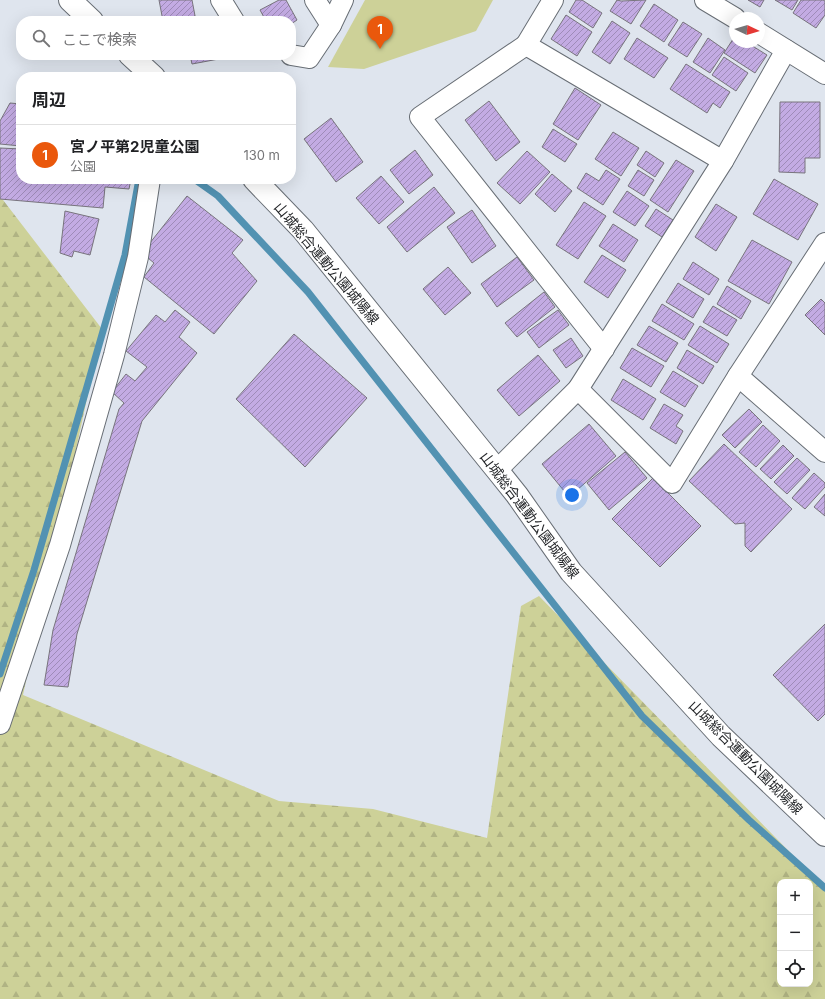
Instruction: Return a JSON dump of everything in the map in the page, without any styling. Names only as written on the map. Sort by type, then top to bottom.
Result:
[{"type":"main road","points":[[70,0],[87,16]]},
{"type":"main road","points":[[135,60],[149,72]]},
{"type":"main road","name":"山城総合運動公園城陽線","points":[[259,184],[303,230],[497,470],[516,494],[571,572],[722,736],[825,835]]},
{"type":"street","points":[[221,0],[231,16]]},
{"type":"street","points":[[315,0],[331,25]]},
{"type":"street","points":[[296,56],[309,58],[331,25],[343,0]]},
{"type":"street","points":[[553,0],[526,45],[420,117],[604,349]]},
{"type":"street","points":[[705,0],[729,14]]},
{"type":"street","points":[[765,37],[825,74]]},
{"type":"street","points":[[526,45],[724,161]]},
{"type":"street","points":[[497,470],[578,389],[724,161],[786,50]]},
{"type":"street","points":[[0,724],[60,545],[114,355],[138,257],[149,184]]},
{"type":"street","points":[[578,389],[672,483],[738,376],[825,243]]},
{"type":"street","points":[[738,376],[825,452]]},
{"type":"green space","points":[[365,0],[493,0],[476,31],[364,69],[328,67]]},
{"type":"green space","points":[[0,196],[102,329],[23,695],[279,801],[373,809],[487,838],[521,606],[539,596],[825,888],[825,999],[0,999]]},
{"type":"building","points":[[159,0],[192,0],[195,16],[162,16]]},
{"type":"building","points":[[279,0],[286,0],[295,16],[263,16],[260,10]]},
{"type":"building","points":[[576,0],[582,0],[602,13],[593,28],[569,12]]},
{"type":"building","points":[[617,0],[646,0],[631,24],[610,11]]},
{"type":"building","points":[[748,0],[764,0],[760,7]]},
{"type":"building","points":[[775,0],[798,0],[792,10]]},
{"type":"building","points":[[801,0],[825,1],[825,15],[816,28],[793,13]]},
{"type":"building","points":[[654,4],[678,20],[664,42],[640,26]]},
{"type":"building","points":[[566,15],[592,32],[577,56],[551,39]]},
{"type":"building","points":[[612,21],[630,33],[610,64],[592,52]]},
{"type":"building","points":[[683,22],[702,34],[687,57],[668,45]]},
{"type":"building","points":[[637,38],[668,58],[654,78],[624,59]]},
{"type":"building","points":[[708,38],[725,50],[710,73],[693,62]]},
{"type":"building","points":[[729,45],[729,48],[756,48],[767,55],[755,73],[724,53]]},
{"type":"building","points":[[724,57],[748,73],[736,91],[712,75]]},
{"type":"building","points":[[191,60],[213,60],[192,64]]},
{"type":"building","points":[[686,64],[730,92],[720,108],[713,103],[707,113],[670,89]]},
{"type":"building","points":[[575,88],[601,105],[578,140],[553,124]]},
{"type":"building","points":[[489,101],[520,142],[496,161],[465,120]]},
{"type":"building","points":[[780,102],[820,102],[820,158],[805,158],[805,173],[779,172]]},
{"type":"building","points":[[10,103],[16,104],[16,146],[0,144],[0,121]]},
{"type":"building","points":[[331,118],[363,162],[336,182],[304,139]]},
{"type":"building","points":[[553,129],[577,144],[565,162],[542,147]]},
{"type":"building","points":[[613,132],[639,148],[621,176],[595,159]]},
{"type":"building","points":[[0,148],[16,149],[16,184],[130,184],[129,189],[105,187],[103,208],[0,199]]},
{"type":"building","points":[[415,150],[433,175],[409,194],[390,170]]},
{"type":"building","points":[[527,151],[550,172],[520,204],[497,183]]},
{"type":"building","points":[[646,151],[664,163],[655,177],[637,165]]},
{"type":"building","points":[[676,160],[694,171],[668,212],[650,200]]},
{"type":"building","points":[[606,170],[620,179],[603,205],[577,188],[586,173],[599,181]]},
{"type":"building","points":[[638,170],[654,180],[644,196],[628,186]]},
{"type":"building","points":[[552,174],[572,191],[555,212],[535,194]]},
{"type":"building","points":[[381,176],[404,202],[379,224],[356,198]]},
{"type":"building","points":[[774,179],[818,204],[798,240],[753,214]]},
{"type":"building","points":[[434,187],[455,213],[407,252],[387,227]]},
{"type":"building","points":[[627,191],[649,206],[635,226],[613,212]]},
{"type":"building","points":[[187,196],[243,240],[232,253],[257,281],[214,334],[144,277],[154,263],[142,253]]},
{"type":"building","points":[[584,202],[606,216],[578,259],[556,245]]},
{"type":"building","points":[[716,204],[737,217],[716,251],[695,237]]},
{"type":"building","points":[[656,209],[673,220],[662,237],[645,226]]},
{"type":"building","points":[[472,210],[496,246],[472,263],[447,227]]},
{"type":"building","points":[[65,211],[99,219],[90,255],[74,251],[72,257],[60,253]]},
{"type":"building","points":[[613,224],[638,240],[624,262],[599,246]]},
{"type":"building","points":[[752,240],[792,262],[769,304],[728,281]]},
{"type":"building","points":[[602,255],[626,270],[608,298],[584,282]]},
{"type":"building","points":[[517,257],[534,280],[497,307],[481,284]]},
{"type":"building","points":[[693,262],[719,279],[709,295],[683,279]]},
{"type":"building","points":[[448,267],[471,293],[445,315],[423,289]]},
{"type":"building","points":[[678,283],[704,299],[693,318],[666,302]]},
{"type":"building","points":[[727,286],[751,301],[741,319],[717,304]]},
{"type":"building","points":[[544,292],[555,307],[517,337],[505,323]]},
{"type":"building","points":[[821,299],[825,303],[825,335],[805,315]]},
{"type":"building","points":[[662,304],[694,324],[684,340],[652,321]]},
{"type":"building","points":[[713,306],[737,320],[727,336],[703,322]]},
{"type":"building","points":[[175,310],[190,322],[179,337],[197,353],[142,421],[77,634],[68,687],[44,685],[53,630],[119,409],[124,403],[112,392],[126,374],[135,381],[147,367],[126,351],[156,315],[165,322]]},
{"type":"building","points":[[558,310],[569,325],[539,348],[527,332]]},
{"type":"building","points":[[649,326],[678,343],[666,362],[637,345]]},
{"type":"building","points":[[700,326],[729,344],[717,363],[688,345]]},
{"type":"building","points":[[294,334],[367,398],[305,467],[236,399]]},
{"type":"building","points":[[571,338],[583,356],[566,368],[553,350]]},
{"type":"building","points":[[632,348],[664,366],[651,387],[620,368]]},
{"type":"building","points":[[687,350],[714,366],[703,384],[677,368]]},
{"type":"building","points":[[538,355],[560,381],[519,416],[497,390]]},
{"type":"building","points":[[673,371],[698,386],[685,407],[660,392]]},
{"type":"building","points":[[623,379],[656,399],[643,420],[611,400]]},
{"type":"building","points":[[664,404],[683,415],[676,426],[683,431],[676,444],[650,428]]},
{"type":"building","points":[[749,409],[762,422],[735,448],[722,435]]},
{"type":"building","points":[[589,424],[616,456],[569,497],[542,464]]},
{"type":"building","points":[[763,425],[780,441],[756,467],[739,452]]},
{"type":"building","points":[[724,444],[792,509],[751,552],[745,546],[745,523],[735,524],[689,481]]},
{"type":"building","points":[[783,445],[794,456],[771,479],[760,469]]},
{"type":"building","points":[[625,452],[647,478],[609,510],[587,483]]},
{"type":"building","points":[[797,458],[810,470],[787,494],[774,482]]},
{"type":"building","points":[[814,473],[825,483],[825,487],[805,509],[792,498]]},
{"type":"building","points":[[653,478],[701,526],[660,567],[612,519]]},
{"type":"building","points":[[825,494],[825,516],[814,507]]},
{"type":"building","points":[[825,624],[825,714],[818,721],[773,675]]},
{"type":"waterway","points":[[0,674],[34,570],[125,255],[138,184]]},
{"type":"waterway","points":[[201,184],[218,196],[308,292],[642,716],[749,820],[825,888]]},
{"type":"place","name":"宮ノ平第2児童公園","points":[[380,49]]}]
